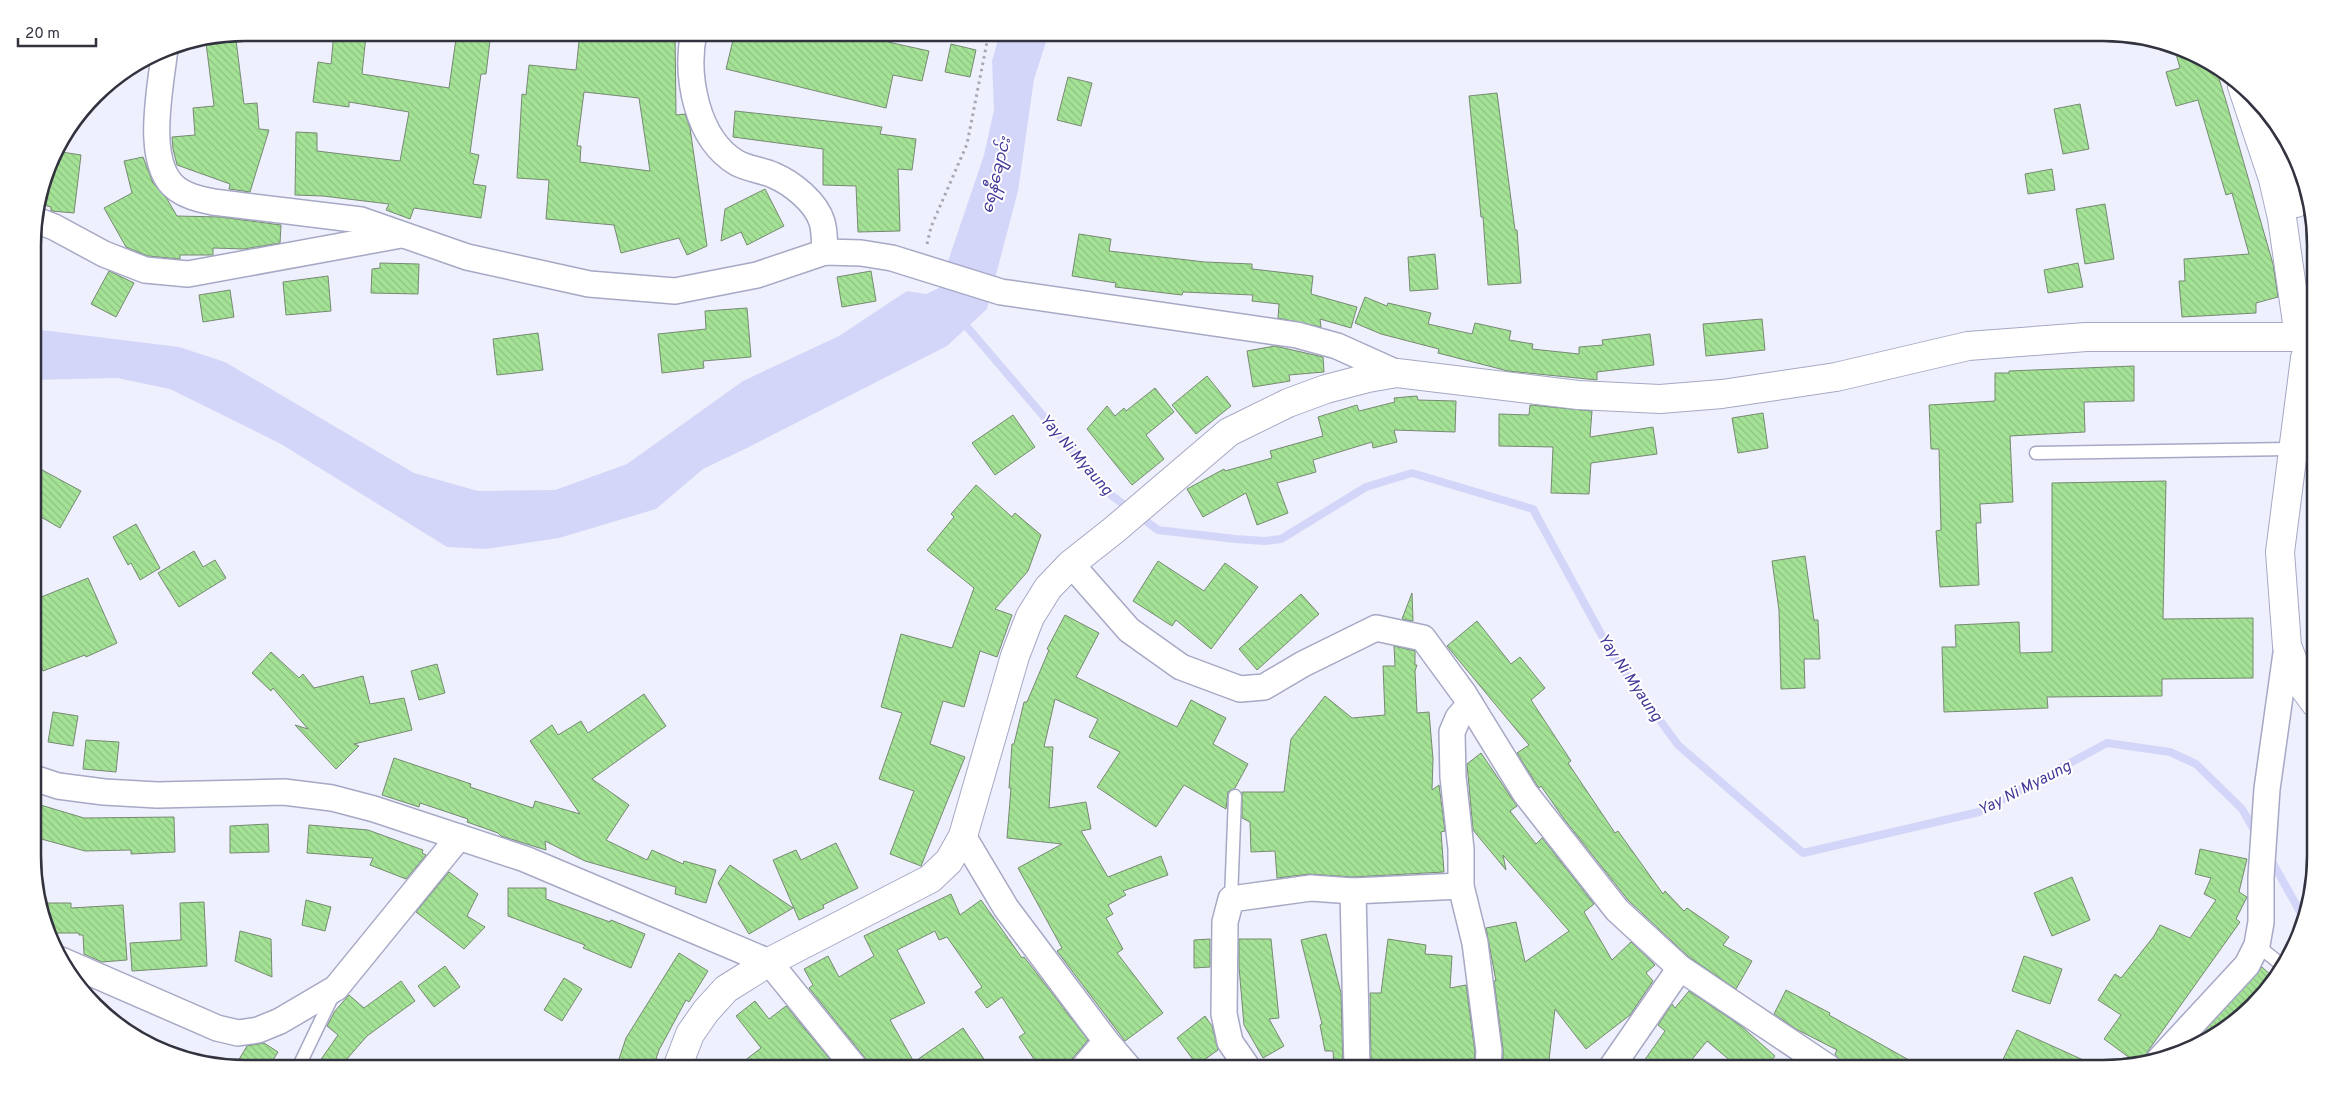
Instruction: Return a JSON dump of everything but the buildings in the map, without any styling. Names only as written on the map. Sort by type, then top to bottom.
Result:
[{"type":"main road","points":[[2247,101],[2273,179],[2307,331]]},
{"type":"main road","points":[[2284,151],[2296,200],[2307,318]]},
{"type":"main road","points":[[680,1060],[690,1034],[706,1011],[726,989],[769,962],[930,879],[949,861],[963,836],[1015,656],[1030,617],[1048,588],[1071,564],[1229,432],[1288,403],[1326,389],[1368,378],[1398,373],[1578,395],[1660,398],[1722,394],[1836,378],[1968,346],[2086,338],[2307,340]]},
{"type":"main road","points":[[2307,354],[2280,552],[2287,646],[2307,692]]},
{"type":"street","points":[[692,41],[690,50],[695,97],[710,137],[722,152],[738,164],[774,175],[787,183],[816,209],[822,222],[825,252]]},
{"type":"street","points":[[164,58],[157,141],[159,162],[165,177],[176,189],[189,197],[213,202],[361,220],[467,257],[570,280],[643,290],[667,291],[706,287],[757,275],[825,252],[892,258],[1001,292],[1297,335],[1337,346],[1398,373]]},
{"type":"street","points":[[43,223],[104,254],[145,270],[188,274],[403,234]]},
{"type":"street","points":[[1071,564],[1129,630],[1181,667],[1240,689],[1264,687],[1318,656],[1376,628],[1423,638],[1470,704],[1525,793],[1617,910],[1680,968],[1817,1060]]},
{"type":"street","points":[[2169,1049],[2247,965],[2257,945],[2261,922],[2261,877],[2268,789],[2287,646]]},
{"type":"street","points":[[1470,704],[1458,718],[1452,732],[1452,777],[1461,849],[1461,886],[1475,943],[1489,1051],[1488,1060]]},
{"type":"street","points":[[41,780],[58,786],[157,795],[284,792],[332,798],[374,809],[525,859],[769,962],[849,1060]]},
{"type":"street","points":[[963,836],[1006,908],[1106,1042],[1122,1060]]},
{"type":"street","points":[[73,965],[217,1028],[238,1032],[258,1030],[280,1021],[336,988],[459,837]]},
{"type":"street","points":[[1242,1060],[1230,1042],[1224,1014],[1225,922],[1231,899],[1310,888],[1352,890],[1461,886]]},
{"type":"street","points":[[1352,890],[1357,1060]]},
{"type":"street","points":[[1617,1060],[1680,968]]},
{"type":"street","points":[[1090,1060],[1106,1042]]},
{"type":"lane","points":[[2036,453],[2293,450]]},
{"type":"lane","points":[[1231,899],[1235,796]]},
{"type":"lane","points":[[2257,945],[2277,961]]},
{"type":"lane","points":[[302,1060],[336,988]]},
{"type":"path","points":[[932,270],[931,227],[967,144],[987,41]]},
{"type":"water","name":"ရေနီချောင်း","points":[[998,41],[1046,41],[1034,79],[1018,191],[987,309],[947,346],[703,469],[656,509],[559,538],[486,549],[447,547],[281,444],[170,389],[117,378],[41,380],[41,330],[179,347],[225,362],[414,473],[478,491],[555,490],[627,464],[743,381],[839,336],[907,291],[926,294],[939,288],[984,155],[994,110],[992,61]]},
{"type":"waterway","name":"Yay Ni Myaung","points":[[962,321],[1111,495],[1158,530],[1235,539],[1265,541],[1281,539],[1366,487],[1412,473],[1533,509],[1613,656],[1678,745],[1803,853],[1979,812],[2107,743],[2170,752],[2196,764],[2242,809],[2257,835]]},
{"type":"waterway","name":"Yay Ni Myaung","points":[[2270,858],[2299,911]]}]
